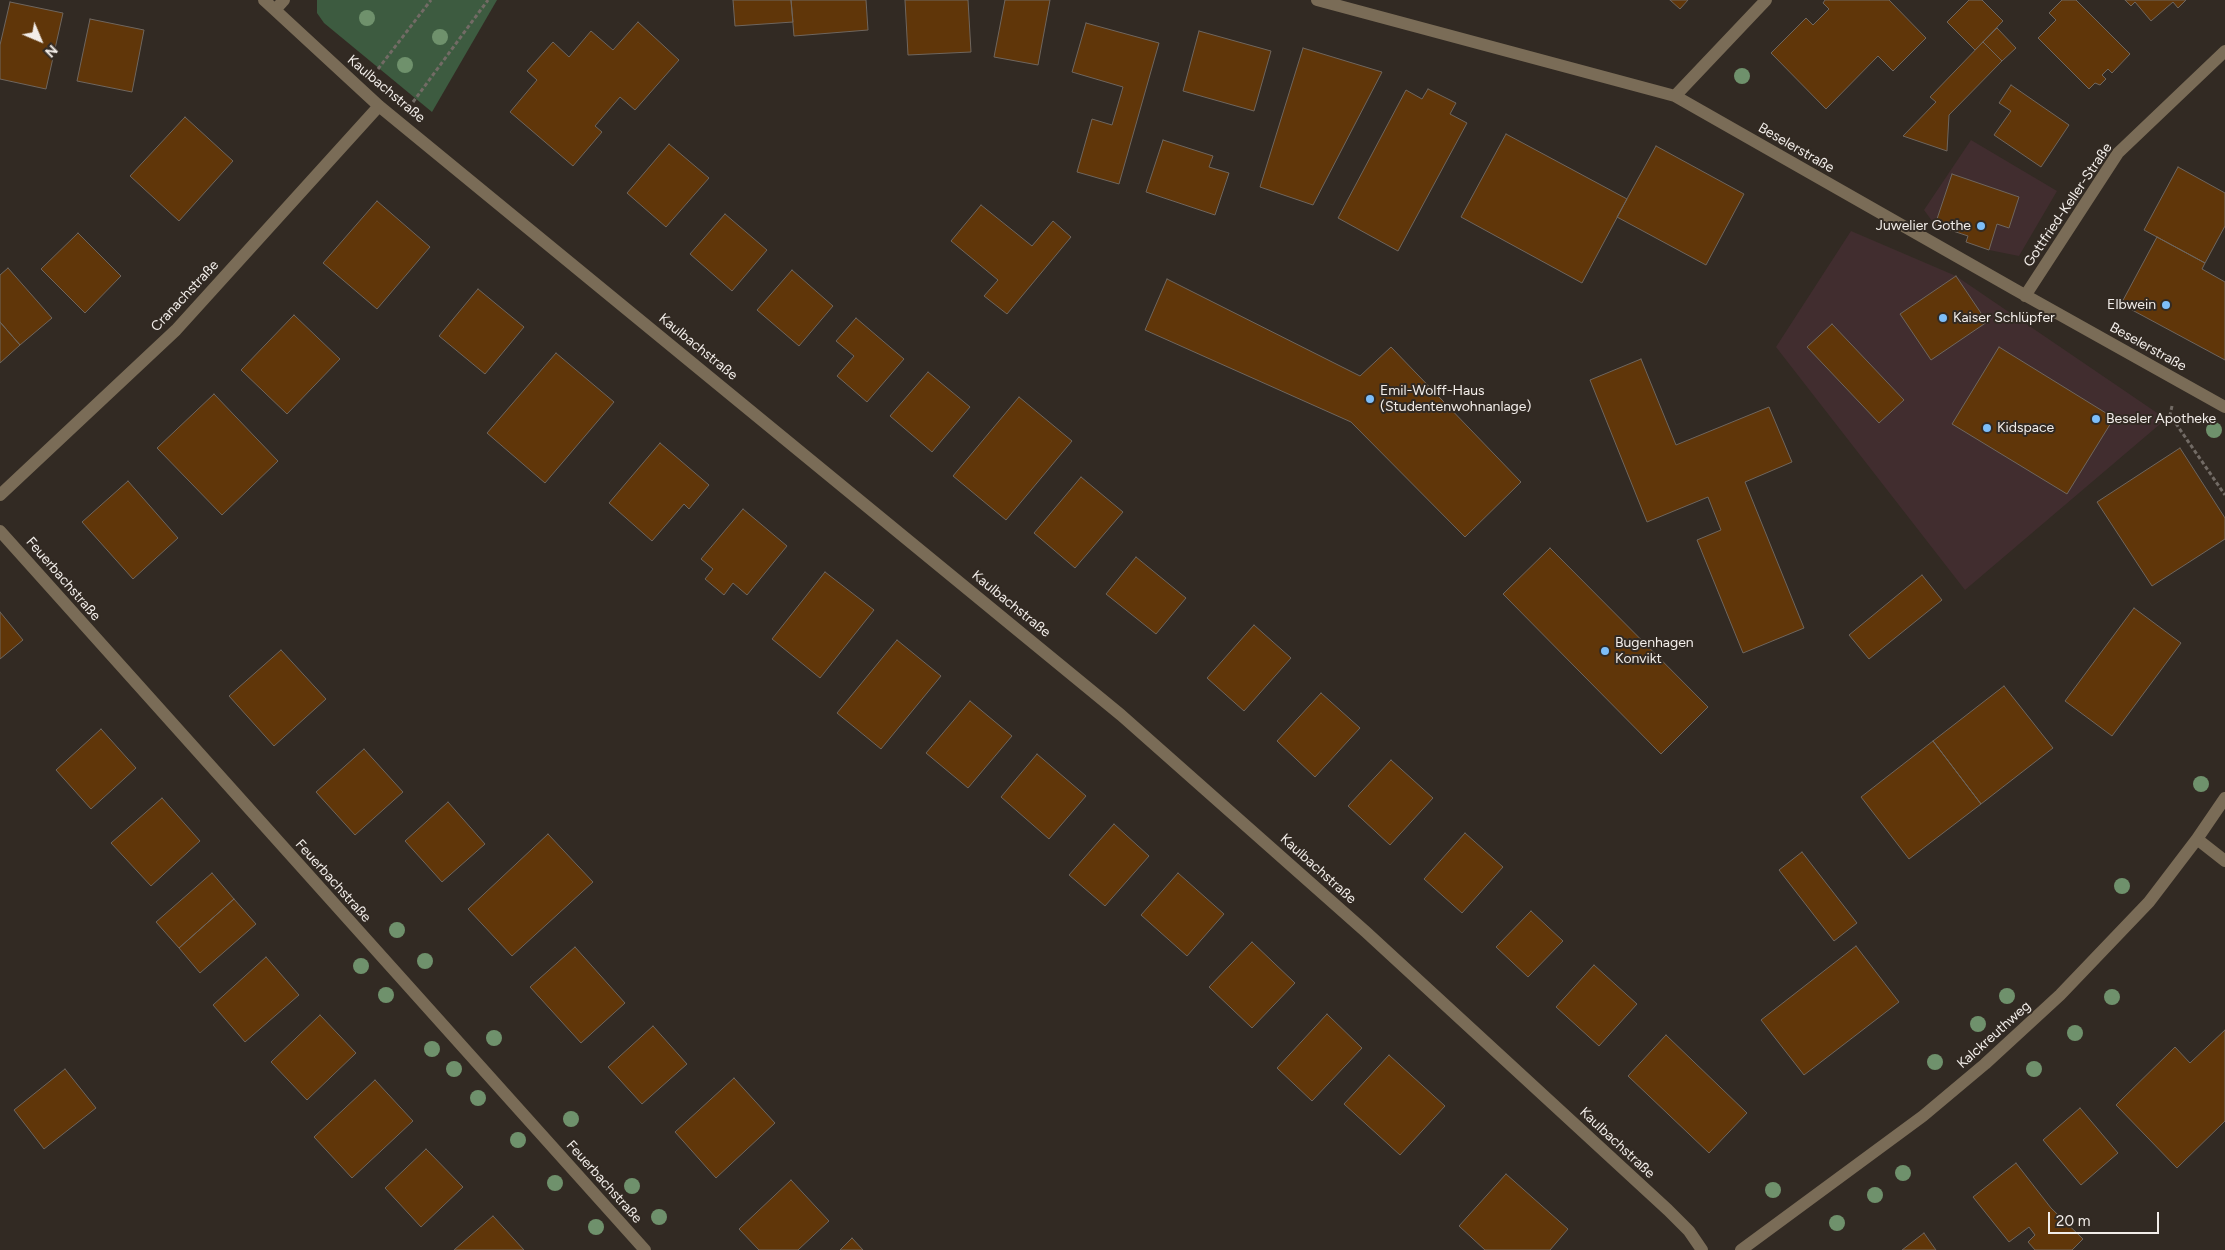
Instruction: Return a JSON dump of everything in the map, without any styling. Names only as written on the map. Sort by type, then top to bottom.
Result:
[{"type":"street","points":[[264,0],[275,10],[284,0]]},
{"type":"street","name":"Beselerstraße","points":[[1317,0],[1675,96],[2025,296],[2225,406]]},
{"type":"street","points":[[1675,96],[1766,0]]},
{"type":"street","name":"Kaulbachstraße","points":[[275,10],[379,106],[399,120],[1122,714],[1366,932],[1646,1190],[1689,1231],[1702,1250]]},
{"type":"street","name":"Gottfried-Keller-Straße","points":[[2025,296],[2118,153],[2225,51]]},
{"type":"street","name":"Cranachstraße","points":[[0,495],[176,330],[379,106]]},
{"type":"street","name":"Feuerbachstraße","points":[[0,531],[645,1250]]},
{"type":"street","name":"Kalckreuthweg","points":[[1741,1250],[1756,1246],[1922,1116],[1985,1064],[2060,995],[2149,902],[2197,839],[2225,798]]},
{"type":"street","points":[[2197,839],[2225,861]]},
{"type":"path","points":[[362,90],[431,0]]},
{"type":"path","points":[[399,120],[488,0]]},
{"type":"path","points":[[2177,380],[2170,415],[2225,495]]},
{"type":"shaded area","points":[[1971,140],[2057,191],[2019,256],[1989,250],[1966,242],[1968,236],[1935,225],[1924,210]]},
{"type":"shaded area","points":[[1851,231],[1956,276],[2166,419],[1965,590],[1776,347]]},
{"type":"green space","points":[[317,0],[497,0],[432,112],[324,23],[317,13]]},
{"type":"building","points":[[733,0],[791,0],[793,22],[735,26]]},
{"type":"building","points":[[791,0],[866,0],[868,30],[794,36]]},
{"type":"building","points":[[905,0],[968,0],[971,52],[908,55]]},
{"type":"building","points":[[1005,0],[1050,0],[1038,65],[994,57]]},
{"type":"building","points":[[1670,0],[1688,0],[1680,9]]},
{"type":"building","points":[[1825,0],[1889,0],[1926,38],[1893,71],[1878,56],[1826,109],[1771,53],[1806,18],[1813,25],[1829,9],[1823,3]]},
{"type":"building","points":[[1969,0],[1982,0],[2003,21],[1975,50],[1947,22]]},
{"type":"building","points":[[2062,0],[2076,0],[2130,54],[2112,73],[2108,69],[2102,75],[2106,79],[2100,85],[2095,83],[2089,89],[2038,38],[2056,20],[2049,13]]},
{"type":"building","points":[[2125,0],[2186,0],[2178,8],[2173,2],[2151,21],[2135,2],[2131,6]]},
{"type":"building","points":[[10,2],[63,13],[46,89],[0,79],[0,45]]},
{"type":"building","points":[[90,19],[144,30],[132,92],[77,81]]},
{"type":"building","points":[[638,22],[679,60],[635,110],[620,97],[595,126],[602,132],[573,166],[510,112],[537,80],[527,71],[553,42],[569,57],[591,31],[613,50]]},
{"type":"building","points":[[1086,23],[1159,43],[1119,184],[1077,172],[1092,119],[1112,125],[1123,87],[1072,72]]},
{"type":"building","points":[[1997,28],[2016,48],[2002,61],[1983,42]]},
{"type":"building","points":[[1199,31],[1271,51],[1254,111],[1183,91]]},
{"type":"building","points":[[1983,42],[2002,61],[1949,115],[1947,151],[1903,136],[1936,102],[1930,97]]},
{"type":"building","points":[[1303,48],[1382,72],[1313,205],[1260,187]]},
{"type":"building","points":[[2011,85],[2069,125],[2041,167],[1994,135],[2011,111],[1999,103]]},
{"type":"building","points":[[1428,89],[1456,103],[1450,114],[1467,123],[1398,251],[1338,218],[1406,90],[1422,99]]},
{"type":"building","points":[[185,117],[233,161],[179,221],[130,176]]},
{"type":"building","points":[[1506,134],[1627,199],[1582,283],[1461,217]]},
{"type":"building","points":[[1163,140],[1213,156],[1209,167],[1229,173],[1215,215],[1146,192]]},
{"type":"building","points":[[669,144],[709,178],[666,227],[627,193]]},
{"type":"building","points":[[1656,146],[1744,194],[1706,265],[1617,217]]},
{"type":"building","points":[[2178,167],[2225,193],[2225,226],[2205,263],[2144,230]]},
{"type":"building","points":[[1952,174],[2019,197],[2009,228],[1997,224],[1989,250],[1966,242],[1968,236],[1935,225]]},
{"type":"building","points":[[377,201],[430,247],[377,309],[323,263]]},
{"type":"building","points":[[981,205],[1032,246],[1053,221],[1071,237],[1007,314],[984,296],[998,280],[951,241]]},
{"type":"building","points":[[725,214],[767,250],[732,291],[690,254]]},
{"type":"building","points":[[78,233],[121,276],[85,313],[41,269]]},
{"type":"building","points":[[2157,237],[2205,263],[2202,269],[2225,282],[2225,360],[2121,304]]},
{"type":"building","points":[[8,268],[52,318],[20,345],[0,322],[0,275]]},
{"type":"building","points":[[792,270],[833,306],[799,346],[757,310]]},
{"type":"building","name":"Kaiser Schlüpfer","points":[[1956,276],[1987,322],[1931,360],[1900,314]]},
{"type":"building","name":"Emil-Wolff-Haus (Studentenwohnanlage)","points":[[1167,279],[1360,376],[1391,347],[1521,482],[1465,537],[1351,422],[1145,330]]},
{"type":"building","points":[[478,289],[524,327],[485,374],[439,336]]},
{"type":"building","points":[[294,315],[340,359],[287,414],[241,370]]},
{"type":"building","points":[[856,318],[904,359],[867,402],[837,376],[854,356],[836,341]]},
{"type":"building","points":[[0,322],[20,345],[0,363]]},
{"type":"building","points":[[1832,324],[1904,400],[1879,423],[1807,347]]},
{"type":"building","points":[[1999,347],[2114,418],[2067,494],[1952,424]]},
{"type":"building","points":[[556,353],[614,402],[545,483],[487,433]]},
{"type":"building","points":[[1641,359],[1676,445],[1769,407],[1792,462],[1745,482],[1804,628],[1743,653],[1697,540],[1721,530],[1708,497],[1647,522],[1590,380]]},
{"type":"building","points":[[928,372],[970,407],[932,452],[890,416]]},
{"type":"building","points":[[214,394],[278,461],[222,515],[157,448]]},
{"type":"building","points":[[1019,397],[1072,441],[1006,520],[953,476]]},
{"type":"building","points":[[660,443],[709,485],[689,509],[684,504],[652,541],[609,503]]},
{"type":"building","points":[[2180,448],[2225,518],[2225,539],[2152,586],[2097,502]]},
{"type":"building","points":[[1081,477],[1123,512],[1075,568],[1034,533]]},
{"type":"building","points":[[128,481],[178,538],[133,579],[82,522]]},
{"type":"building","points":[[743,509],[787,546],[747,595],[733,583],[724,595],[705,579],[713,569],[701,559]]},
{"type":"building","name":"Bugenhagen Konvikt","points":[[1550,548],[1708,707],[1661,754],[1503,594]]},
{"type":"building","points":[[1136,557],[1186,598],[1156,634],[1106,594]]},
{"type":"building","points":[[825,572],[874,610],[820,678],[772,639]]},
{"type":"building","points":[[1922,575],[1942,600],[1869,659],[1849,635]]},
{"type":"building","points":[[2134,608],[2181,643],[2112,736],[2065,701]]},
{"type":"building","points":[[0,612],[23,640],[0,659]]},
{"type":"building","points":[[1254,625],[1291,658],[1244,711],[1207,678]]},
{"type":"building","points":[[897,640],[941,676],[881,749],[837,713]]},
{"type":"building","points":[[281,650],[326,699],[274,746],[229,696]]},
{"type":"building","points":[[2004,686],[2053,748],[1981,804],[1933,741]]},
{"type":"building","points":[[1321,693],[1360,728],[1315,777],[1277,741]]},
{"type":"building","points":[[970,701],[1012,736],[968,788],[926,753]]},
{"type":"building","points":[[101,729],[136,768],[91,809],[56,770]]},
{"type":"building","points":[[1933,741],[1981,804],[1909,859],[1861,797]]},
{"type":"building","points":[[364,749],[403,792],[355,835],[316,792]]},
{"type":"building","points":[[1037,754],[1086,796],[1049,839],[1001,797]]},
{"type":"building","points":[[1391,760],[1433,798],[1390,845],[1348,806]]},
{"type":"building","points":[[162,798],[200,841],[151,886],[111,843]]},
{"type":"building","points":[[448,802],[485,844],[442,882],[405,841]]},
{"type":"building","points":[[1114,824],[1149,856],[1105,906],[1069,875]]},
{"type":"building","points":[[1465,833],[1503,867],[1462,913],[1424,879]]},
{"type":"building","points":[[548,834],[593,882],[512,956],[468,909]]},
{"type":"building","points":[[1802,852],[1857,923],[1834,941],[1779,870]]},
{"type":"building","points":[[212,873],[234,899],[179,948],[156,922]]},
{"type":"building","points":[[1178,873],[1224,914],[1187,956],[1141,915]]},
{"type":"building","points":[[234,899],[256,924],[200,973],[179,948]]},
{"type":"building","points":[[1531,911],[1563,941],[1528,977],[1496,947]]},
{"type":"building","points":[[1252,942],[1295,983],[1252,1028],[1209,987]]},
{"type":"building","points":[[1856,946],[1899,1002],[1804,1075],[1761,1020]]},
{"type":"building","points":[[575,947],[625,1003],[581,1043],[530,987]]},
{"type":"building","points":[[266,957],[299,995],[245,1042],[213,1005]]},
{"type":"building","points":[[1594,965],[1637,1004],[1599,1046],[1556,1007]]},
{"type":"building","points":[[1327,1014],[1362,1048],[1312,1101],[1277,1068]]},
{"type":"building","points":[[320,1015],[356,1053],[307,1100],[271,1062]]},
{"type":"building","points":[[653,1026],[687,1064],[642,1104],[608,1067]]},
{"type":"building","points":[[2225,1030],[2225,1121],[2177,1168],[2116,1105],[2175,1047],[2190,1063]]},
{"type":"building","points":[[1666,1035],[1747,1113],[1709,1153],[1628,1076]]},
{"type":"building","points":[[1389,1055],[1445,1106],[1400,1155],[1344,1104]]},
{"type":"building","points":[[65,1069],[96,1108],[44,1149],[14,1110]]},
{"type":"building","points":[[734,1078],[775,1123],[716,1178],[675,1132]]},
{"type":"building","points":[[375,1080],[413,1121],[352,1178],[314,1137]]},
{"type":"building","points":[[2080,1108],[2118,1153],[2081,1185],[2043,1140]]},
{"type":"building","points":[[426,1149],[463,1187],[421,1227],[385,1188]]},
{"type":"building","points":[[2016,1163],[2051,1208],[2083,1239],[2072,1250],[2035,1250],[2028,1242],[2035,1235],[2029,1227],[2009,1242],[1973,1197]]},
{"type":"building","points":[[1506,1174],[1568,1229],[1550,1250],[1485,1250],[1459,1226]]},
{"type":"building","points":[[791,1180],[829,1221],[798,1250],[759,1250],[739,1229]]},
{"type":"building","points":[[493,1216],[524,1250],[454,1250]]},
{"type":"building","points":[[1924,1233],[1936,1250],[1902,1250]]},
{"type":"building","points":[[852,1238],[863,1250],[840,1250]]},
{"type":"place","name":"Juwelier Gothe","points":[[1981,226]]},
{"type":"place","name":"Elbwein","points":[[2166,305]]},
{"type":"place","name":"Kaiser Schlüpfer","points":[[1943,318]]},
{"type":"place","name":"Emil-Wolff-Haus (Studentenwohnanlage)","points":[[1370,399]]},
{"type":"place","name":"Beseler Apotheke","points":[[2096,419]]},
{"type":"place","name":"Kidspace","points":[[1987,428]]},
{"type":"place","name":"Bugenhagen Konvikt","points":[[1605,651]]}]
